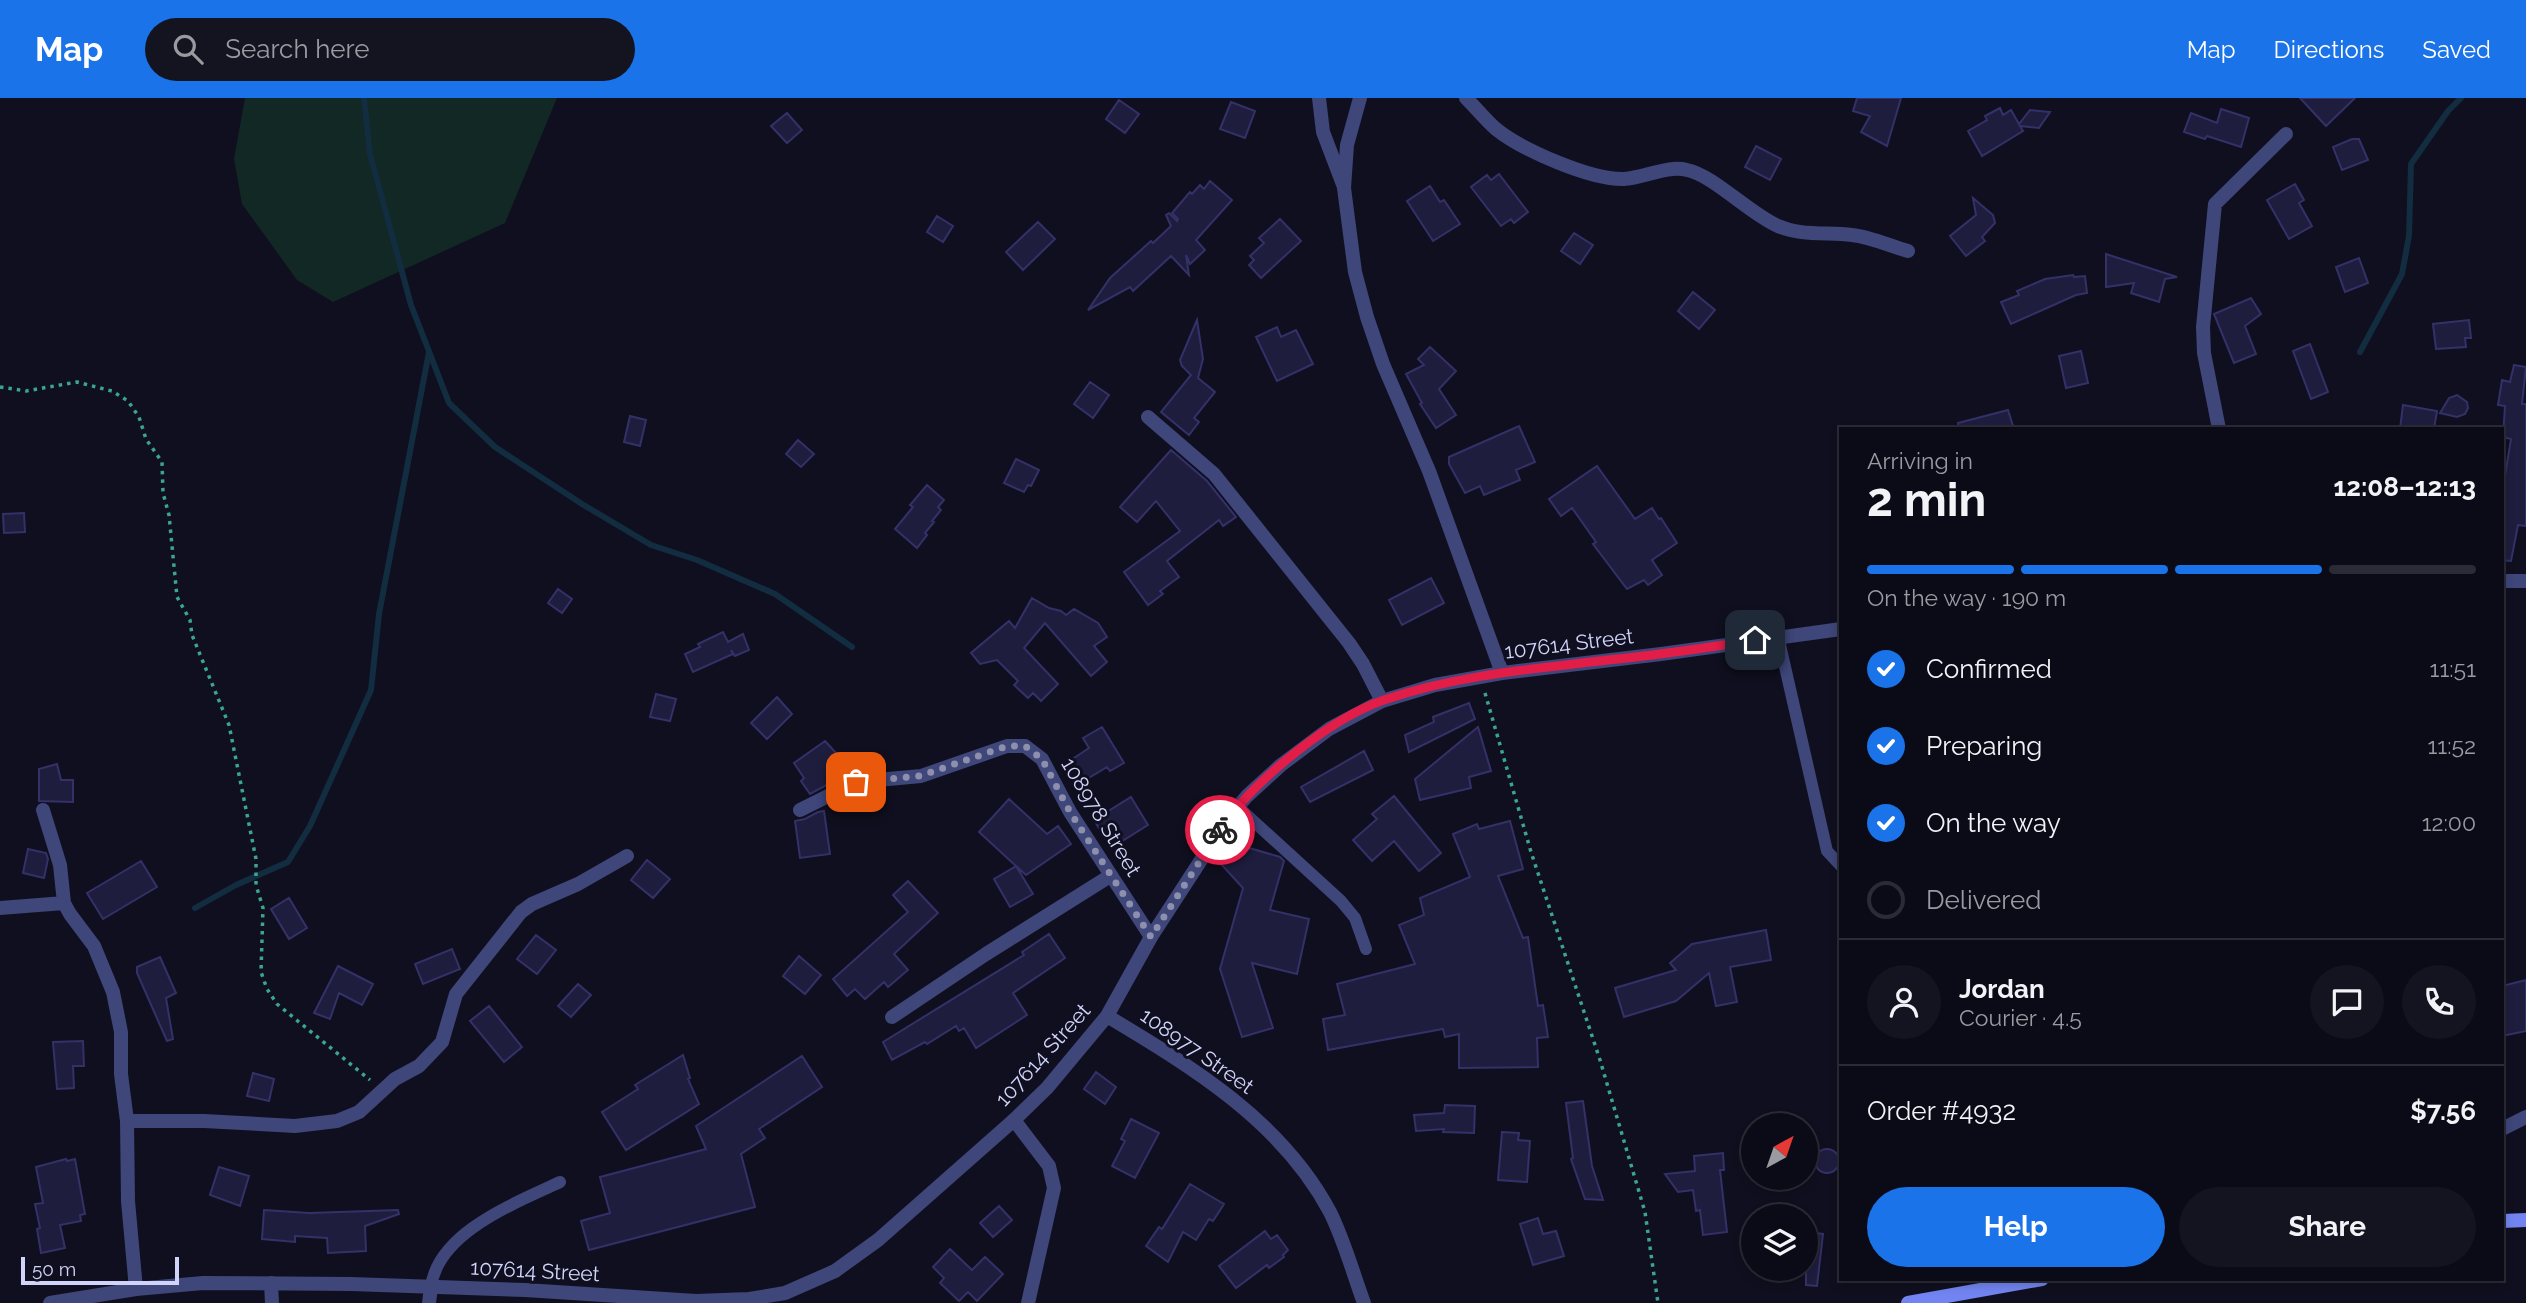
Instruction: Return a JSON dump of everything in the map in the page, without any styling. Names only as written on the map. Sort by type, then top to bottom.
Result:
[{"type":"main road","points":[[2504,1221],[2526,1220]]},
{"type":"main road","points":[[1908,1303],[2031,1281]]},
{"type":"street","points":[[1319,98],[1323,132],[1345,188]]},
{"type":"street","points":[[1360,98],[1347,145],[1345,188],[1355,272],[1383,364],[1429,471],[1502,673]]},
{"type":"street","points":[[1466,98],[1497,129],[1530,149],[1574,168],[1608,179],[1636,178],[1666,170],[1687,170],[1711,182],[1756,215],[1780,228],[1855,235],[1908,251]]},
{"type":"street","points":[[2219,427],[2204,353],[2203,327],[2215,204],[2286,134]]},
{"type":"street","points":[[1148,417],[1214,474],[1349,643],[1363,663],[1382,701]]},
{"type":"street","points":[[2504,581],[2526,581]]},
{"type":"street","name":"107614 Street","points":[[50,1303],[136,1289],[202,1283],[431,1287],[706,1301],[749,1299],[785,1293],[835,1271],[878,1240],[1014,1120],[1073,1058],[1107,1016],[1151,937],[1238,807],[1281,765],[1329,729],[1382,701],[1435,685],[1502,673],[1839,629]]},
{"type":"street","name":"108978 Street","points":[[800,810],[856,782],[920,776],[1007,746],[1025,746],[1042,759],[1070,812],[1151,937]]},
{"type":"street","points":[[43,810],[60,865],[64,903],[94,946],[113,992],[121,1032],[121,1074],[127,1121],[128,1201],[136,1289]]},
{"type":"street","points":[[127,1121],[204,1121],[295,1126],[337,1122],[359,1112],[395,1079],[419,1066],[442,1042],[456,994],[521,912],[627,856]]},
{"type":"street","points":[[892,1017],[1110,876]]},
{"type":"street","points":[[0,908],[64,903]]},
{"type":"street","name":"108977 Street","points":[[1107,1016],[1232,1097],[1283,1147],[1298,1164],[1330,1212],[1364,1303]]},
{"type":"street","points":[[2504,1128],[2526,1117]]},
{"type":"street","points":[[1014,1120],[1049,1166],[1054,1188],[1028,1303]]},
{"type":"street","points":[[271,1283],[272,1303]]},
{"type":"street","points":[[429,1303],[431,1287]]},
{"type":"lane","points":[[1778,636],[1828,851],[1839,864]]},
{"type":"lane","points":[[1238,807],[1341,901],[1355,918],[1366,949]]},
{"type":"lane","points":[[431,1287],[437,1265],[444,1254],[468,1232],[492,1215],[560,1182]]},
{"type":"path","points":[[0,387],[26,391],[77,382],[96,385],[128,401],[139,417],[146,439],[162,462],[163,493],[169,515],[177,597],[190,620],[192,635],[229,725],[256,859],[256,885],[263,908],[261,972],[267,989],[277,1004],[371,1080],[376,1095]]},
{"type":"path","points":[[1480,678],[1531,852],[1600,1060],[1645,1212],[1658,1303]]},
{"type":"green space","points":[[245,98],[557,98],[505,223],[333,302],[297,280],[242,204],[234,159]]},
{"type":"building","points":[[1857,98],[1901,98],[1887,146],[1861,132],[1870,116],[1853,111]]},
{"type":"building","points":[[2300,98],[2355,98],[2326,126]]},
{"type":"building","points":[[1119,100],[1139,114],[1125,133],[1106,119]]},
{"type":"building","points":[[1231,102],[1255,111],[1245,138],[1220,129]]},
{"type":"building","points":[[2000,108],[2003,115],[2011,110],[2019,124],[2030,110],[2050,112],[2039,128],[2020,126],[2023,131],[1982,156],[1968,131],[1987,120],[1985,116]]},
{"type":"building","points":[[2221,109],[2249,118],[2241,147],[2184,132],[2191,113],[2217,123]]},
{"type":"building","points":[[787,113],[802,130],[787,143],[771,126]]},
{"type":"building","points":[[2359,139],[2368,160],[2342,170],[2333,147]]},
{"type":"building","points":[[1756,146],[1781,159],[1770,180],[1745,167]]},
{"type":"building","points":[[1499,174],[1528,212],[1514,223],[1511,219],[1501,226],[1471,187],[1487,175],[1491,180]]},
{"type":"building","points":[[1210,181],[1232,200],[1196,240],[1205,250],[1190,264],[1186,255],[1189,275],[1171,256],[1133,291],[1130,287],[1088,310],[1110,278],[1171,226],[1166,215],[1169,213],[1177,221],[1172,213],[1190,192],[1192,194],[1200,185],[1204,189]]},
{"type":"building","points":[[2295,184],[2304,200],[2299,203],[2312,226],[2289,239],[2267,200]]},
{"type":"building","points":[[1430,186],[1440,202],[1444,200],[1460,224],[1433,241],[1407,201]]},
{"type":"building","points":[[1973,198],[1993,215],[1995,223],[1982,237],[1985,241],[1966,256],[1950,236],[1976,215]]},
{"type":"building","points":[[937,216],[953,226],[943,242],[927,232]]},
{"type":"building","points":[[1280,219],[1301,241],[1261,278],[1249,265],[1254,260],[1250,256],[1264,243],[1259,238]]},
{"type":"building","points":[[1038,222],[1055,239],[1023,270],[1006,252]]},
{"type":"building","points":[[1574,233],[1593,245],[1580,264],[1561,251]]},
{"type":"building","points":[[2106,254],[2177,277],[2165,279],[2159,302],[2131,293],[2134,283],[2106,287]]},
{"type":"building","points":[[2359,258],[2368,283],[2345,292],[2336,267]]},
{"type":"building","points":[[2085,276],[2087,293],[2076,295],[2011,324],[2001,302],[2019,295],[2017,291],[2045,279]]},
{"type":"building","points":[[1693,292],[1715,310],[1699,329],[1678,311]]},
{"type":"building","points":[[2251,298],[2261,314],[2245,326],[2256,354],[2234,363],[2214,314]]},
{"type":"building","points":[[1197,320],[1203,359],[1198,378],[1215,392],[1194,418],[1199,422],[1189,435],[1161,412],[1191,375],[1180,360]]},
{"type":"building","points":[[2469,320],[2471,338],[2465,338],[2466,347],[2436,349],[2433,324]]},
{"type":"building","points":[[1277,327],[1281,337],[1296,330],[1313,364],[1277,381],[1256,337]]},
{"type":"building","points":[[2310,344],[2328,392],[2311,399],[2293,351]]},
{"type":"building","points":[[1430,347],[1456,371],[1439,389],[1456,415],[1436,428],[1420,404],[1422,403],[1406,374],[1424,365],[1418,359]]},
{"type":"building","points":[[2081,351],[2088,383],[2066,388],[2059,356]]},
{"type":"building","points":[[2514,365],[2526,367],[2522,404],[2526,404],[2526,526],[2518,525],[2511,561],[2504,560],[2504,476],[2511,439],[2504,437],[2505,406],[2498,405],[2502,380],[2510,382]]},
{"type":"building","points":[[1090,382],[1109,395],[1093,418],[1074,404]]},
{"type":"building","points":[[2457,395],[2467,402],[2465,414],[2457,417],[2440,413],[2449,398]]},
{"type":"building","points":[[2403,405],[2437,411],[2434,427],[2400,427]]},
{"type":"building","points":[[2008,410],[2013,427],[1959,427],[1958,423]]},
{"type":"building","points":[[630,416],[646,420],[640,446],[624,442]]},
{"type":"building","points":[[1519,426],[1535,462],[1516,470],[1520,480],[1484,495],[1480,486],[1465,493],[1449,464],[1449,457]]},
{"type":"building","points":[[798,440],[814,454],[801,467],[786,454]]},
{"type":"building","points":[[1171,450],[1207,481],[1236,517],[1223,526],[1219,520],[1167,561],[1179,577],[1160,591],[1163,594],[1148,605],[1124,572],[1180,531],[1156,501],[1137,522],[1120,507]]},
{"type":"building","points":[[1016,459],[1039,470],[1031,486],[1028,485],[1024,492],[1004,483]]},
{"type":"building","points":[[1597,466],[1635,519],[1652,508],[1677,543],[1652,560],[1662,575],[1648,585],[1644,580],[1627,589],[1593,544],[1596,542],[1572,508],[1561,516],[1549,499]]},
{"type":"building","points":[[927,485],[944,500],[938,507],[941,510],[925,533],[927,535],[917,548],[895,529]]},
{"type":"building","points":[[24,513],[25,532],[4,533],[3,514]]},
{"type":"building","points":[[1431,578],[1444,603],[1402,625],[1389,600]]},
{"type":"building","points":[[558,589],[572,599],[562,613],[548,603]]},
{"type":"building","points":[[1032,598],[1066,615],[1074,609],[1098,623],[1107,637],[1094,646],[1107,662],[1091,676],[1045,623],[1024,648],[1058,684],[1041,701],[1033,693],[1028,698],[1014,685],[1018,681],[997,660],[980,664],[971,653],[1009,621],[1015,628]]},
{"type":"building","points":[[723,632],[728,642],[743,634],[749,650],[735,656],[731,650],[733,654],[693,672],[685,654],[700,647],[698,644]]},
{"type":"building","points":[[656,694],[676,699],[670,721],[650,717]]},
{"type":"building","points":[[777,697],[792,714],[767,739],[751,723]]},
{"type":"building","points":[[1469,703],[1475,719],[1409,752],[1405,735],[1434,722],[1433,717]]},
{"type":"building","points":[[1102,727],[1124,763],[1110,771],[1107,767],[1084,781],[1071,760],[1089,748],[1083,738]]},
{"type":"building","points":[[1478,727],[1491,771],[1469,777],[1471,788],[1420,800],[1415,779]]},
{"type":"building","points":[[825,741],[848,766],[843,769],[847,774],[810,794],[794,763]]},
{"type":"building","points":[[1364,751],[1373,770],[1310,802],[1301,787]]},
{"type":"building","points":[[57,764],[61,780],[73,780],[73,802],[39,801],[39,769]]},
{"type":"building","points":[[1394,796],[1441,853],[1419,871],[1394,841],[1372,861],[1353,840],[1377,819],[1372,814]]},
{"type":"building","points":[[1131,797],[1148,825],[1111,848],[1094,820]]},
{"type":"building","points":[[1009,799],[1047,834],[1058,826],[1071,844],[1026,875],[979,832]]},
{"type":"building","points":[[824,811],[830,854],[800,858],[795,821]]},
{"type":"building","points":[[1510,821],[1523,869],[1498,876],[1523,938],[1528,937],[1538,1006],[1543,1005],[1548,1037],[1537,1038],[1538,1067],[1459,1068],[1459,1034],[1445,1037],[1443,1029],[1328,1050],[1323,1019],[1345,1015],[1337,984],[1415,964],[1399,925],[1424,915],[1420,898],[1470,877],[1453,834],[1477,824],[1479,829]]},
{"type":"building","points":[[1239,845],[1280,857],[1284,861],[1270,910],[1309,919],[1297,974],[1252,963],[1273,1028],[1242,1037],[1220,969],[1243,888],[1221,864]]},
{"type":"building","points":[[28,849],[46,853],[48,859],[44,878],[23,873]]},
{"type":"building","points":[[647,860],[670,879],[653,898],[631,880]]},
{"type":"building","points":[[141,861],[157,887],[103,919],[87,893]]},
{"type":"building","points":[[1016,866],[1033,894],[1010,907],[994,879]]},
{"type":"building","points":[[908,881],[938,913],[894,954],[908,970],[888,987],[884,982],[865,999],[855,989],[847,996],[833,979],[908,912],[893,895]]},
{"type":"building","points":[[289,898],[307,928],[289,939],[271,909]]},
{"type":"building","points":[[1766,930],[1771,960],[1730,967],[1737,1002],[1716,1006],[1709,973],[1676,1001],[1624,1017],[1615,988],[1676,970],[1670,963],[1692,944]]},
{"type":"building","points":[[1049,934],[1065,958],[1013,993],[1027,1015],[976,1048],[964,1028],[959,1031],[956,1026],[927,1044],[925,1042],[892,1060],[883,1042],[1024,955],[1022,952]]},
{"type":"building","points":[[536,935],[556,950],[537,974],[517,959]]},
{"type":"building","points":[[452,949],[460,969],[423,984],[415,964]]},
{"type":"building","points":[[799,956],[821,975],[805,994],[783,976]]},
{"type":"building","points":[[160,957],[176,993],[166,998],[173,1039],[167,1041],[137,973],[137,967]]},
{"type":"building","points":[[338,966],[373,984],[362,1005],[339,993],[330,1019],[314,1013]]},
{"type":"building","points":[[2526,980],[2526,1031],[2504,1036],[2504,986]]},
{"type":"building","points":[[578,984],[591,995],[571,1017],[558,1006]]},
{"type":"building","points":[[489,1006],[522,1047],[504,1062],[470,1021]]},
{"type":"building","points":[[83,1041],[84,1066],[73,1066],[74,1088],[57,1089],[53,1042]]},
{"type":"building","points":[[683,1055],[690,1078],[688,1079],[699,1104],[626,1150],[602,1112],[638,1089],[635,1085]]},
{"type":"building","points":[[802,1056],[822,1087],[759,1129],[765,1138],[741,1154],[755,1207],[589,1250],[581,1221],[610,1213],[600,1177],[706,1149],[696,1126]]},
{"type":"building","points":[[1096,1072],[1116,1087],[1105,1104],[1084,1089]]},
{"type":"building","points":[[253,1073],[274,1079],[269,1101],[247,1096]]},
{"type":"building","points":[[1583,1101],[1592,1166],[1603,1200],[1585,1199],[1571,1159],[1566,1103]]},
{"type":"building","points":[[1445,1105],[1475,1106],[1474,1133],[1443,1132],[1444,1129],[1416,1131],[1414,1115],[1444,1113]]},
{"type":"building","points":[[1131,1119],[1159,1133],[1135,1178],[1112,1166],[1125,1141],[1121,1139]]},
{"type":"building","points":[[1502,1132],[1519,1133],[1518,1140],[1530,1141],[1527,1182],[1498,1180]]},
{"type":"building","points":[[1832,1150],[1838,1156],[1836,1170],[1827,1173],[1818,1170],[1818,1152]]},
{"type":"building","points":[[1723,1153],[1724,1170],[1720,1170],[1727,1232],[1703,1235],[1700,1210],[1696,1211],[1693,1190],[1678,1192],[1665,1174],[1695,1171],[1694,1156]]},
{"type":"building","points":[[75,1159],[85,1214],[80,1215],[81,1221],[60,1225],[65,1248],[41,1253],[35,1204],[43,1203],[36,1167]]},
{"type":"building","points":[[219,1167],[249,1176],[240,1206],[210,1195]]},
{"type":"building","points":[[1190,1184],[1224,1204],[1213,1221],[1209,1219],[1196,1240],[1183,1232],[1168,1262],[1146,1246],[1159,1227],[1162,1229]]},
{"type":"building","points":[[999,1206],[1012,1220],[993,1237],[980,1223]]},
{"type":"building","points":[[264,1210],[309,1213],[398,1210],[399,1214],[365,1226],[366,1251],[328,1253],[327,1238],[295,1236],[295,1242],[262,1239]]},
{"type":"building","points":[[1538,1218],[1543,1234],[1556,1231],[1564,1256],[1533,1265],[1520,1224]]},
{"type":"building","points":[[1265,1231],[1271,1239],[1277,1235],[1288,1250],[1284,1257],[1269,1268],[1267,1265],[1236,1288],[1219,1266]]},
{"type":"building","points":[[1818,1233],[1823,1234],[1818,1277]]},
{"type":"building","points":[[950,1249],[972,1270],[985,1257],[1003,1274],[977,1301],[968,1292],[959,1301],[940,1283],[944,1278],[933,1267]]},
{"type":"building","points":[[1806,1281],[1818,1281],[1817,1286],[1806,1285]]},
{"type":"waterway","points":[[364,98],[370,154],[411,305],[449,403],[495,447],[582,504],[651,545],[697,560],[775,594],[852,647]]},
{"type":"waterway","points":[[2360,352],[2402,274],[2409,236],[2411,164],[2448,111],[2461,98]]},
{"type":"waterway","points":[[195,908],[236,885],[288,862],[310,826],[371,690],[379,614],[429,352]]},
{"type":"way so far","points":[[856,782],[920,776],[1017,744],[1033,750],[1042,759],[1070,812],[1151,937],[1220,830]]},
{"type":"route","points":[[1220,830],[1247,796],[1281,765],[1329,729],[1382,701],[1435,685],[1502,673],[1755,640]]}]
